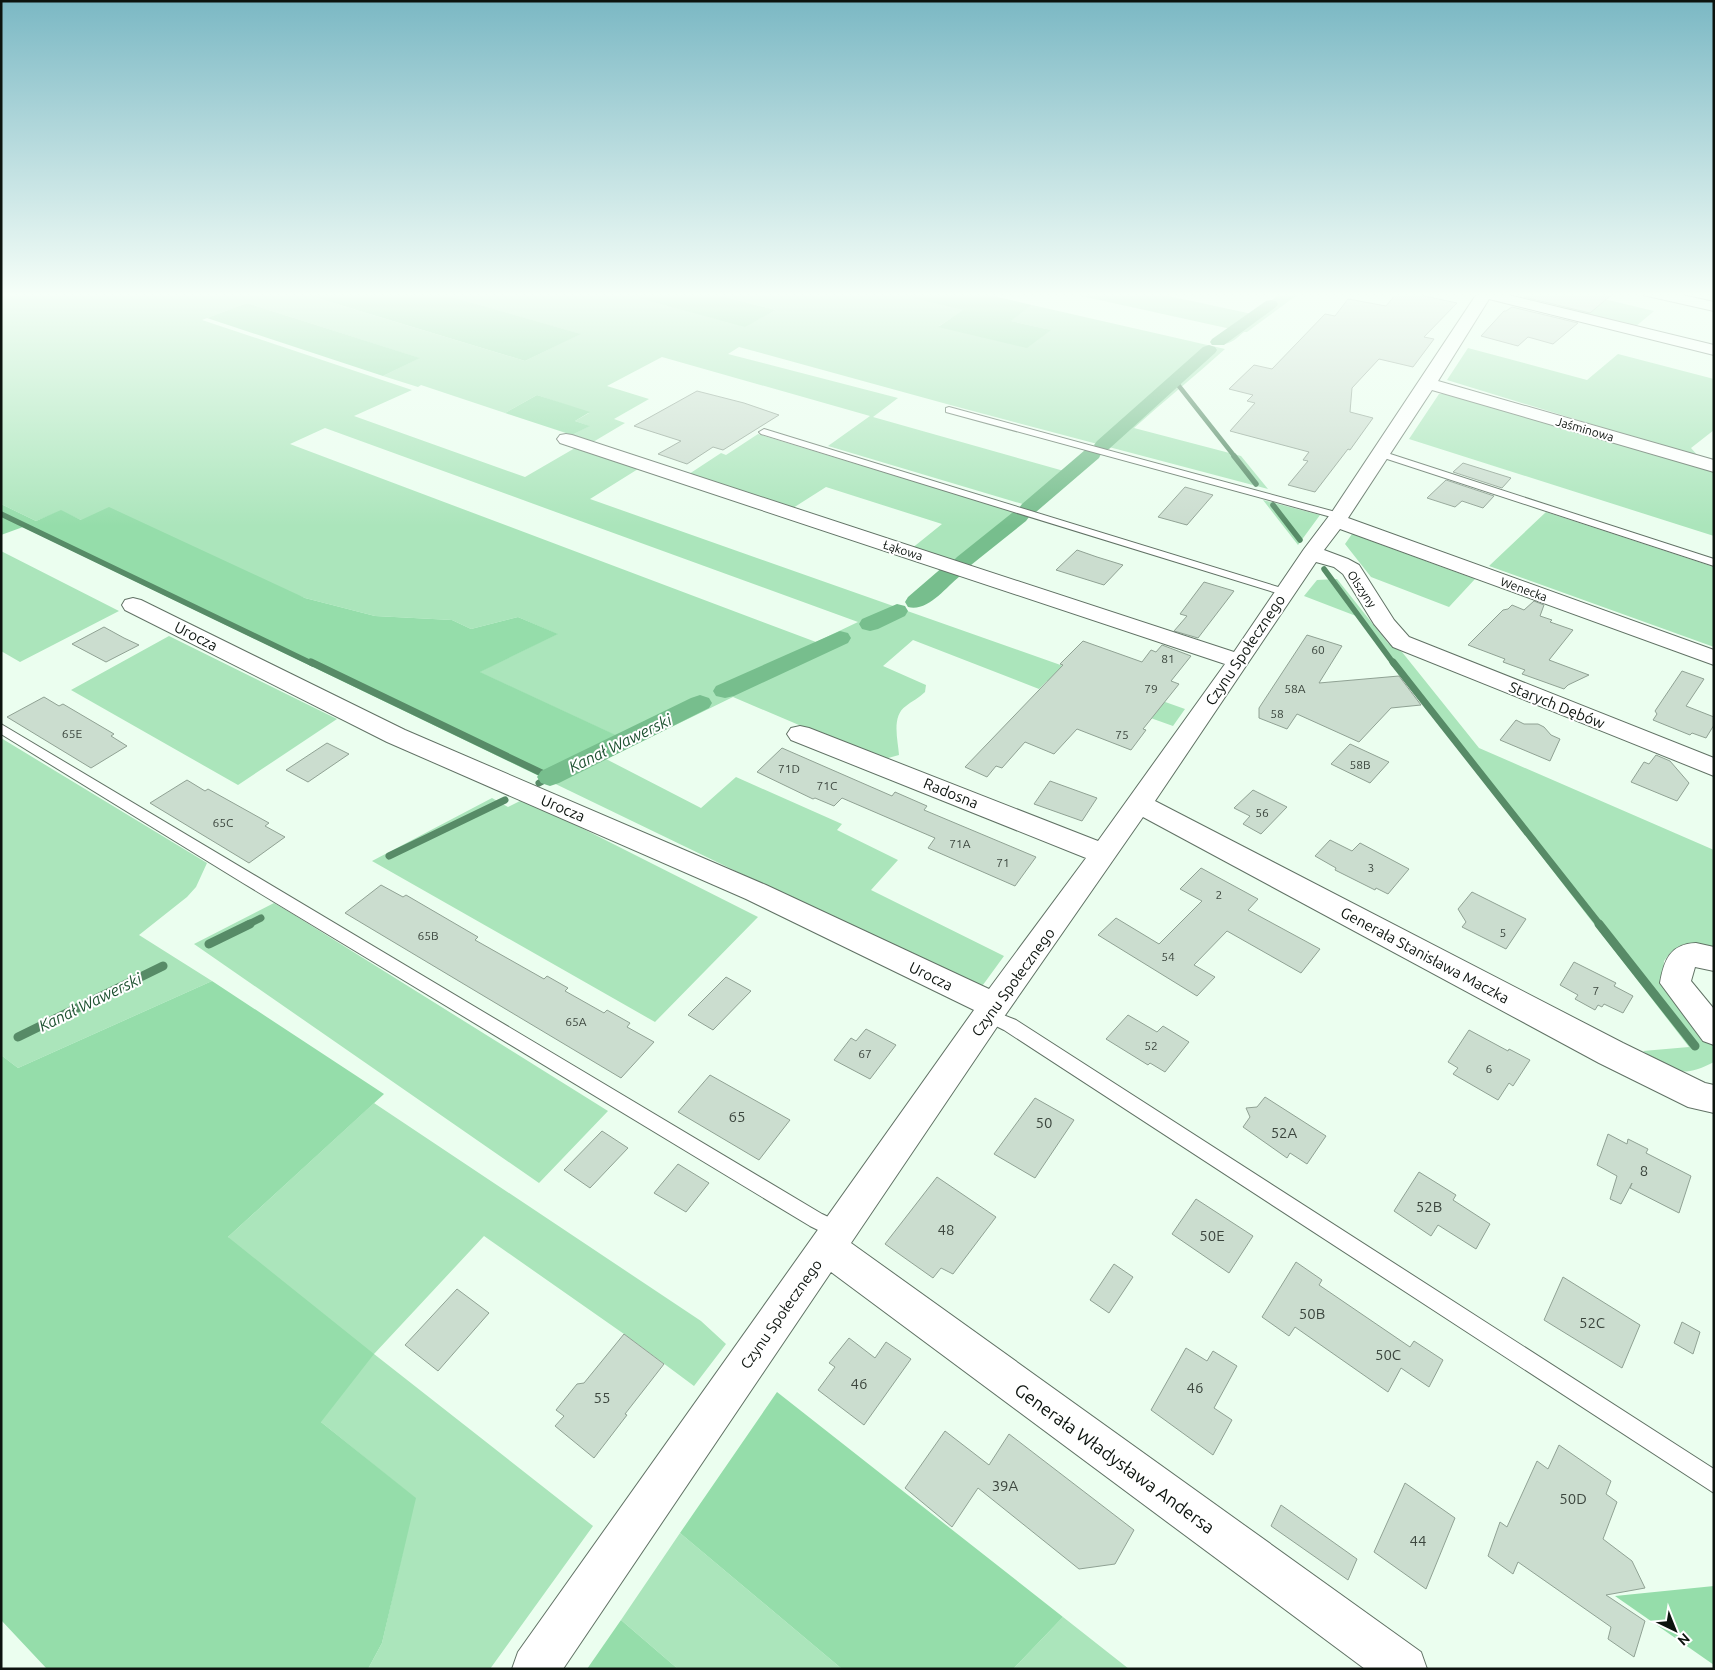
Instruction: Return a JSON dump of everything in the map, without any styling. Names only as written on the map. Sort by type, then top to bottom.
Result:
[{"type":"street","name":"Czynu Społecznego","points":[[535,1669],[992,1011],[1239,660],[1436,370]]},
{"type":"street","name":"Jaśminowa","points":[[1428,383],[1714,466]]},
{"type":"street","name":"Łąkowa","points":[[566,439],[1239,660]]},
{"type":"street","name":"Wenecka","points":[[1337,518],[1714,658]]},
{"type":"street","name":"Olszyny","points":[[1311,553],[1340,563],[1351,570],[1385,624],[1401,642]]},
{"type":"street","name":"Urocza","points":[[133,605],[396,736],[756,892],[992,1011]]},
{"type":"street","name":"Starych Dębów","points":[[1401,642],[1714,768]]},
{"type":"street","name":"Radosna","points":[[800,734],[1102,854]]},
{"type":"street","name":"Generała Stanisława Maczka","points":[[1138,803],[1611,1053],[1700,1097],[1714,1099]]},
{"type":"street","points":[[1714,959],[1698,954],[1685,957],[1679,963],[1675,983],[1714,1032]]},
{"type":"street","name":"Generała Władysława Andersa","points":[[833,1239],[1404,1669]]},
{"type":"lane","points":[[949,410],[1337,518]]},
{"type":"lane","points":[[764,432],[1079,531],[1284,592]]},
{"type":"lane","points":[[1381,454],[1714,563]]},
{"type":"lane","points":[[1,728],[303,912],[808,1214],[833,1239]]},
{"type":"lane","points":[[992,1011],[1010,1025],[1714,1482]]},
{"type":"green space","points":[[1,370],[352,370],[412,390],[354,416],[525,477],[575,448],[638,469],[590,499],[1185,709],[1173,726],[1047,681],[1039,689],[913,640],[883,666],[926,685],[925,692],[901,710],[898,716],[896,729],[899,755],[881,760],[733,697],[606,759],[701,808],[736,777],[842,824],[837,830],[898,860],[871,890],[1004,956],[980,989],[539,776],[619,737],[479,672],[557,634],[518,617],[471,629],[452,620],[375,616],[305,598],[81,520],[61,511],[36,521],[1,504]],"holes":[[[325,428],[858,622],[816,642],[290,444]]]},
{"type":"green space","points":[[365,370],[395,370],[383,376]]},
{"type":"green space","points":[[395,370],[637,370],[607,386],[649,399],[614,419],[625,423],[593,442],[572,435],[589,426],[575,421],[589,413],[537,395],[505,413],[421,385],[418,387],[383,376]]},
{"type":"green space","points":[[708,370],[790,370],[898,398],[873,417],[1064,471],[1086,451],[1100,455],[1036,508],[828,446],[870,416]]},
{"type":"green space","points":[[823,370],[1201,370],[1134,428],[1241,456],[1268,489]]},
{"type":"green space","points":[[1454,370],[1550,370],[1587,380],[1599,370],[1679,370],[1714,379],[1714,430],[1691,448],[1699,457],[1447,380]]},
{"type":"green space","points":[[1439,394],[1450,394],[1714,472],[1714,536],[1409,439]]},
{"type":"green space","points":[[537,395],[590,412],[575,421],[590,426],[572,435],[505,413]]},
{"type":"green space","points":[[758,434],[1027,516],[966,566],[911,549],[942,524],[826,487],[793,508],[689,474],[721,453],[726,455]]},
{"type":"green space","points":[[1263,500],[1320,515],[1298,545]]},
{"type":"green space","points":[[1,504],[36,521],[61,510],[81,520],[109,507],[305,598],[375,616],[452,620],[471,629],[518,617],[558,634],[480,672],[620,737],[539,776],[23,527],[1,535]]},
{"type":"green space","points":[[1546,512],[1714,567],[1714,647],[1489,566]]},
{"type":"green space","points":[[1352,534],[1475,579],[1449,607],[1371,577],[1345,544]]},
{"type":"green space","points":[[1,551],[119,611],[20,662],[1,651]]},
{"type":"green space","points":[[1337,579],[1388,643],[1402,652],[1479,748],[1714,850],[1714,947],[1684,944],[1670,953],[1664,961],[1663,980],[1714,1044],[1714,1062],[1693,1070],[1677,1071],[1661,1064],[1643,1051],[1689,1047],[1356,616],[1304,596],[1317,580]]},
{"type":"green space","points":[[169,636],[337,719],[238,785],[71,690]]},
{"type":"green space","points":[[1,738],[207,863],[196,887],[187,897],[139,935],[212,981],[18,1068],[1,1055]]},
{"type":"green space","points":[[492,798],[508,807],[524,799],[758,917],[655,1022],[372,861]]},
{"type":"green space","points":[[274,903],[608,1111],[539,1183],[194,944]]},
{"type":"green space","points":[[212,981],[384,1094],[228,1237],[374,1354],[321,1422],[416,1498],[382,1643],[368,1669],[47,1669],[1,1620],[1,1055],[18,1068]]},
{"type":"green space","points":[[374,1103],[701,1321],[726,1344],[694,1386],[624,1334],[484,1236],[374,1354],[593,1526],[490,1669],[368,1669],[382,1643],[415,1498],[321,1422],[228,1237]]},
{"type":"green space","points":[[777,1392],[1063,1617],[1013,1669],[842,1669],[680,1533]]},
{"type":"green space","points":[[680,1533],[842,1669],[678,1669],[621,1620]]},
{"type":"green space","points":[[1714,1586],[1714,1665],[1615,1596]]},
{"type":"green space","points":[[1063,1617],[1129,1669],[1013,1669]]},
{"type":"green space","points":[[621,1620],[678,1669],[587,1669]]},
{"type":"building","points":[[1249,370],[1369,370],[1352,388],[1350,412],[1373,418],[1350,450],[1348,449],[1315,492],[1288,485],[1308,461],[1303,460],[1309,452],[1230,431],[1255,403],[1247,401],[1253,395],[1229,389]]},
{"type":"building","points":[[697,391],[744,403],[779,415],[723,450],[713,447],[687,464],[658,454],[681,441],[634,426]]},
{"type":"building","points":[[1463,463],[1511,478],[1502,488],[1453,472]]},
{"type":"building","points":[[1446,480],[1494,496],[1483,508],[1462,501],[1455,507],[1427,498]]},
{"type":"building","points":[[1185,487],[1213,495],[1187,525],[1158,517]]},
{"type":"building","points":[[1077,550],[1123,565],[1104,585],[1056,570]]},
{"type":"building","points":[[1204,582],[1234,591],[1198,638],[1174,631],[1187,616],[1180,614]]},
{"type":"building","points":[[1534,601],[1544,605],[1540,616],[1552,620],[1550,622],[1573,630],[1549,660],[1589,675],[1568,685],[1564,689],[1522,674],[1525,670],[1503,662],[1505,659],[1468,645],[1503,610],[1508,609],[1512,605],[1524,610]]},
{"type":"building","points":[[104,627],[139,645],[106,662],[72,644]]},
{"type":"building","points":[[1307,635],[1342,646],[1319,683],[1399,676],[1421,705],[1391,708],[1359,742],[1297,714],[1287,729],[1259,718],[1259,708]]},
{"type":"building","points":[[1083,641],[1142,662],[1151,650],[1156,652],[1162,645],[1191,656],[1171,681],[1179,684],[1143,729],[1146,730],[1131,750],[1077,729],[1054,754],[1025,742],[1002,768],[996,766],[987,777],[965,767],[1063,665],[1060,664]]},
{"type":"building","points":[[1682,671],[1704,679],[1686,706],[1714,717],[1714,725],[1706,738],[1692,733],[1690,735],[1653,720],[1657,714],[1655,711]]},
{"type":"building","points":[[44,697],[59,706],[63,704],[114,734],[111,736],[127,746],[91,768],[7,717]]},
{"type":"building","points":[[1516,720],[1524,724],[1538,724],[1544,727],[1551,735],[1560,739],[1550,761],[1500,740]]},
{"type":"building","points":[[327,743],[349,754],[308,782],[286,770]]},
{"type":"building","points":[[1350,744],[1389,762],[1370,783],[1331,764]]},
{"type":"building","points":[[782,748],[892,796],[895,792],[927,806],[924,810],[1036,857],[1015,886],[928,848],[935,838],[842,798],[834,806],[815,798],[813,799],[757,772]]},
{"type":"building","points":[[1656,755],[1670,761],[1689,783],[1677,801],[1631,782],[1644,762],[1649,764]]},
{"type":"building","points":[[187,780],[205,791],[208,789],[269,823],[265,826],[285,837],[249,863],[150,803]]},
{"type":"building","points":[[1050,781],[1097,798],[1082,821],[1034,804]]},
{"type":"building","points":[[1253,790],[1287,807],[1261,834],[1243,824],[1250,816],[1234,808]]},
{"type":"building","points":[[1330,840],[1352,851],[1360,843],[1409,869],[1388,894],[1376,888],[1375,890],[1335,870],[1336,868],[1315,856]]},
{"type":"building","points":[[1201,868],[1258,899],[1248,910],[1320,949],[1301,973],[1227,931],[1194,965],[1215,977],[1197,996],[1098,935],[1116,918],[1159,944],[1202,901],[1180,889]]},
{"type":"building","points":[[381,885],[403,897],[406,895],[478,937],[475,940],[544,979],[547,976],[568,988],[565,991],[604,1013],[607,1010],[630,1023],[627,1027],[654,1042],[621,1078],[345,913]]},
{"type":"building","points":[[1472,892],[1526,919],[1506,949],[1462,927],[1466,922],[1458,909]]},
{"type":"building","points":[[1574,962],[1616,983],[1614,986],[1633,996],[1623,1013],[1604,1004],[1602,1007],[1598,1005],[1595,1010],[1575,999],[1578,995],[1560,985]]},
{"type":"building","points":[[726,977],[751,991],[713,1030],[688,1015]]},
{"type":"building","points":[[1128,1015],[1157,1032],[1163,1026],[1189,1042],[1165,1072],[1150,1063],[1148,1065],[1106,1039]]},
{"type":"building","points":[[866,1029],[896,1045],[870,1079],[834,1060],[851,1038],[856,1041]]},
{"type":"building","points":[[1469,1030],[1508,1051],[1509,1049],[1530,1060],[1513,1086],[1509,1083],[1498,1100],[1453,1074],[1458,1068],[1448,1062]]},
{"type":"building","points":[[710,1075],[790,1120],[759,1160],[678,1112]]},
{"type":"building","points":[[1265,1097],[1326,1136],[1307,1164],[1290,1153],[1287,1158],[1243,1127],[1250,1117],[1246,1108],[1257,1107]]},
{"type":"building","points":[[1035,1098],[1074,1120],[1035,1178],[994,1154]]},
{"type":"building","points":[[602,1131],[628,1148],[590,1188],[564,1170]]},
{"type":"building","points":[[1608,1134],[1627,1144],[1628,1139],[1648,1149],[1646,1153],[1691,1176],[1679,1213],[1630,1188],[1632,1183],[1621,1204],[1610,1199],[1617,1176],[1597,1165]]},
{"type":"building","points":[[678,1164],[709,1183],[686,1212],[654,1193]]},
{"type":"building","points":[[1419,1172],[1456,1195],[1453,1200],[1490,1224],[1476,1249],[1438,1225],[1431,1236],[1394,1211]]},
{"type":"building","points":[[937,1177],[996,1217],[953,1274],[941,1268],[933,1278],[885,1244]]},
{"type":"building","points":[[1196,1199],[1253,1236],[1229,1273],[1172,1234]]},
{"type":"building","points":[[1296,1262],[1322,1280],[1319,1285],[1410,1347],[1414,1341],[1443,1360],[1429,1387],[1401,1368],[1388,1392],[1295,1327],[1289,1336],[1262,1317]]},
{"type":"building","points":[[1114,1264],[1133,1277],[1109,1313],[1090,1300]]},
{"type":"building","points":[[1563,1277],[1640,1325],[1622,1368],[1544,1320]]},
{"type":"building","points":[[457,1289],[489,1313],[438,1371],[405,1345]]},
{"type":"building","points":[[1682,1322],[1700,1332],[1693,1354],[1674,1343]]},
{"type":"building","points":[[624,1334],[664,1364],[594,1458],[555,1426],[564,1416],[556,1410],[577,1384],[584,1383]]},
{"type":"building","points":[[849,1338],[875,1358],[886,1342],[911,1359],[864,1425],[818,1390],[835,1367],[829,1363]]},
{"type":"building","points":[[1186,1348],[1207,1361],[1213,1351],[1237,1366],[1214,1408],[1232,1420],[1213,1455],[1151,1410]]},
{"type":"building","points":[[945,1431],[989,1465],[1009,1434],[1134,1530],[1115,1564],[1079,1569],[978,1488],[952,1527],[905,1488]]},
{"type":"building","points":[[1559,1445],[1611,1481],[1606,1494],[1617,1502],[1603,1539],[1632,1561],[1645,1588],[1606,1595],[1645,1621],[1634,1657],[1608,1639],[1611,1627],[1518,1562],[1513,1574],[1488,1556],[1500,1522],[1507,1527],[1537,1461],[1548,1469]]},
{"type":"building","points":[[1405,1483],[1455,1518],[1426,1589],[1374,1552]]},
{"type":"building","points":[[1281,1505],[1357,1559],[1348,1580],[1271,1526]]},
{"type":"waterway","name":"Kanał Wawerski","points":[[1103,445],[1187,370]]},
{"type":"waterway","points":[[1175,381],[1235,457]]},
{"type":"waterway","name":"Kanał Wawerski","points":[[1029,508],[1092,454]]},
{"type":"waterway","points":[[1234,456],[1256,484]]},
{"type":"waterway","points":[[1273,505],[1300,540]]},
{"type":"waterway","points":[[1,514],[313,664]]},
{"type":"waterway","name":"Kanał Wawerski","points":[[964,561],[1019,517]]},
{"type":"waterway","points":[[1324,569],[1394,664]]},
{"type":"waterway","name":"Kanał Wawerski","points":[[916,602],[952,571]]},
{"type":"waterway","name":"Kanał Wawerski","points":[[870,624],[897,611]]},
{"type":"waterway","name":"Kanał Wawerski","points":[[725,691],[840,638]]},
{"type":"waterway","points":[[311,662],[550,777],[539,783]]},
{"type":"waterway","points":[[1393,662],[1600,925]]},
{"type":"waterway","name":"Kanał Wawerski","points":[[550,777],[700,703]]},
{"type":"waterway","name":"Kanał Wawerski","points":[[389,856],[505,800]]},
{"type":"waterway","name":"Kanał Wawerski","points":[[247,925],[261,918]]},
{"type":"waterway","name":"Kanał Wawerski","points":[[209,944],[250,924]]},
{"type":"waterway","points":[[1599,924],[1695,1046]]},
{"type":"waterway","name":"Kanał Wawerski","points":[[18,1037],[163,966]]}]
